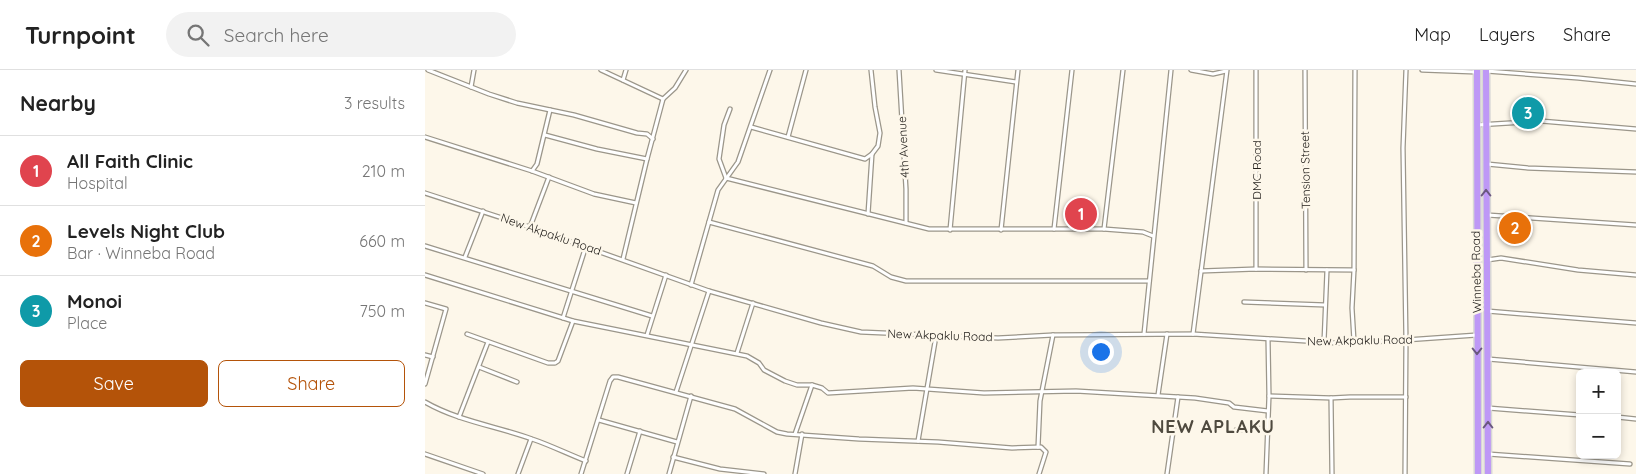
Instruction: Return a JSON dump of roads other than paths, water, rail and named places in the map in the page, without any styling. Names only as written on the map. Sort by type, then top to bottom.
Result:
[{"type":"highway","name":"Winneba Road","points":[[1477,71],[1478,474]]},
{"type":"highway","name":"Winneba Road","points":[[1486,71],[1489,359],[1488,474]]},
{"type":"street","points":[[428,70],[517,103],[647,134],[653,139]]},
{"type":"street","points":[[471,86],[474,70]]},
{"type":"street","points":[[601,70],[663,99]]},
{"type":"street","points":[[623,80],[626,70]]},
{"type":"street","points":[[623,259],[663,99],[675,88],[686,70]]},
{"type":"street","points":[[691,285],[718,190],[738,162],[770,70]]},
{"type":"street","points":[[788,137],[806,70]]},
{"type":"street","points":[[751,127],[865,159],[878,146],[880,133],[871,70]]},
{"type":"street","name":"4th Avenue","points":[[899,70],[906,189],[906,223]]},
{"type":"street","points":[[936,70],[1016,82]]},
{"type":"street","points":[[950,230],[965,70]]},
{"type":"street","points":[[1001,230],[1018,70]]},
{"type":"street","points":[[1054,229],[1073,70]]},
{"type":"street","points":[[1105,229],[1123,70]]},
{"type":"street","points":[[1145,334],[1153,236],[1171,70]]},
{"type":"street","points":[[1191,70],[1213,74],[1226,71],[1193,334]]},
{"type":"street","name":"DMC Road","points":[[1256,70],[1256,269]]},
{"type":"street","name":"Tension Street","points":[[1305,70],[1306,270]]},
{"type":"street","points":[[1354,341],[1352,308],[1354,270],[1355,70]]},
{"type":"street","points":[[1405,474],[1406,340],[1403,148],[1406,70]]},
{"type":"street","points":[[1422,70],[1477,71]]},
{"type":"street","points":[[1486,71],[1636,84]]},
{"type":"street","points":[[726,178],[719,159],[724,125],[730,108]]},
{"type":"street","points":[[532,171],[537,164],[551,110]]},
{"type":"street","points":[[1477,126],[1541,121],[1636,129]]},
{"type":"street","points":[[545,135],[597,149],[647,159]]},
{"type":"street","points":[[425,137],[532,171],[595,194],[636,203]]},
{"type":"street","points":[[868,214],[872,154]]},
{"type":"street","points":[[1486,164],[1529,168],[1636,172]]},
{"type":"street","points":[[530,226],[549,177]]},
{"type":"street","points":[[726,178],[929,229],[1105,229],[1143,232],[1153,236]]},
{"type":"street","name":"New Akpaklu Road","points":[[425,193],[530,226],[709,291],[821,323],[861,332],[1015,338],[1053,335],[1193,334],[1324,342],[1406,340],[1477,335]]},
{"type":"street","points":[[465,257],[483,211]]},
{"type":"street","points":[[1486,215],[1525,216],[1636,225]]},
{"type":"street","points":[[709,222],[873,266],[891,278],[906,281],[1149,282]]},
{"type":"street","points":[[425,246],[652,316]]},
{"type":"street","points":[[563,318],[586,246]]},
{"type":"street","points":[[1487,260],[1501,258],[1578,270],[1636,275]]},
{"type":"street","points":[[1201,271],[1256,269],[1354,270]]},
{"type":"street","points":[[1324,342],[1327,270]]},
{"type":"street","points":[[425,274],[573,321],[691,343],[747,356],[759,363],[764,370],[785,381],[797,385],[812,385],[822,388],[828,393],[913,388],[984,393],[1076,390],[1178,397],[1268,411]]},
{"type":"street","points":[[647,335],[666,275]]},
{"type":"street","points":[[676,392],[709,291]]},
{"type":"street","points":[[1244,302],[1325,305]]},
{"type":"street","points":[[425,303],[446,309],[425,384]]},
{"type":"street","points":[[737,354],[753,303]]},
{"type":"street","points":[[1487,311],[1636,324]]},
{"type":"street","points":[[467,334],[548,363],[555,363],[558,361],[573,321]]},
{"type":"street","points":[[1158,395],[1167,334]]},
{"type":"street","points":[[1038,447],[1039,401],[1053,335]]},
{"type":"street","points":[[917,441],[928,390],[936,336]]},
{"type":"street","points":[[1266,474],[1269,396],[1268,339]]},
{"type":"street","points":[[459,417],[488,342]]},
{"type":"street","points":[[425,354],[433,357]]},
{"type":"street","points":[[1489,359],[1636,372]]},
{"type":"street","points":[[479,367],[517,382]]},
{"type":"street","points":[[581,474],[610,381],[613,377],[618,377],[735,409],[777,432],[859,440],[917,441],[1012,448],[1041,447],[1046,452],[1039,474]]},
{"type":"street","points":[[795,434],[812,385]]},
{"type":"street","points":[[669,474],[691,396]]},
{"type":"street","points":[[1269,396],[1331,398],[1405,397]]},
{"type":"street","points":[[1167,474],[1178,397]]},
{"type":"street","points":[[1331,398],[1332,474]]},
{"type":"street","points":[[425,402],[439,410],[531,439],[586,461]]},
{"type":"street","points":[[1488,408],[1576,415]]},
{"type":"street","points":[[1621,417],[1636,419]]},
{"type":"street","points":[[599,420],[677,442]]},
{"type":"street","points":[[1235,430],[1267,428]]},
{"type":"street","points":[[627,474],[640,431]]},
{"type":"street","points":[[795,474],[802,434]]},
{"type":"street","points":[[518,474],[531,439]]},
{"type":"street","points":[[425,454],[483,474]]},
{"type":"street","points":[[1488,454],[1630,464]]},
{"type":"street","points":[[673,456],[720,469],[764,474]]},
{"type":"street","points":[[719,474],[720,469]]},
{"type":"place","name":"Monoi","points":[[1528,113]]},
{"type":"place","name":"All Faith Clinic","points":[[1081,214]]},
{"type":"place","name":"Levels Night Club","points":[[1515,228]]},
{"type":"district","name":"NEW APLAKU","points":[[1213,426]]}]
